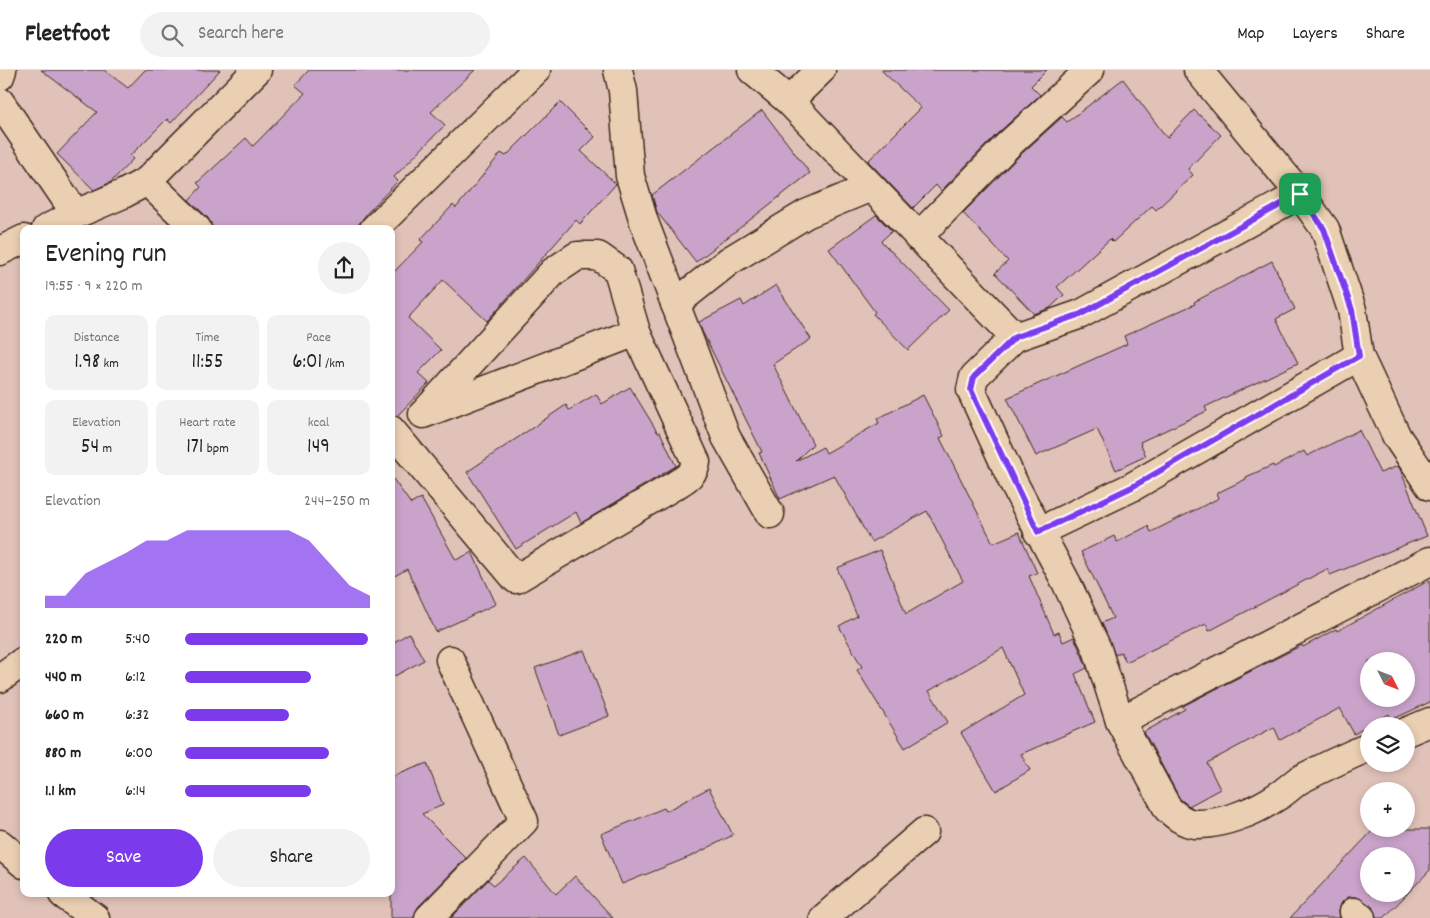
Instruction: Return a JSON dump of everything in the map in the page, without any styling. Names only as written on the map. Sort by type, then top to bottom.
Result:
[{"type":"street","points":[[0,76],[2,70]]},
{"type":"street","points":[[54,225],[147,181],[257,70]]},
{"type":"street","points":[[378,225],[536,70]]},
{"type":"street","points":[[618,70],[630,176],[644,222],[726,437],[770,514]]},
{"type":"street","points":[[752,70],[789,102],[1015,337]]},
{"type":"street","points":[[789,102],[821,70]]},
{"type":"street","points":[[918,237],[1008,145],[1090,70]]},
{"type":"street","points":[[1198,70],[1300,194],[1324,229],[1352,310],[1359,356],[1397,437],[1430,486]]},
{"type":"street","points":[[0,102],[76,214]]},
{"type":"street","points":[[147,181],[193,225]]},
{"type":"street","points":[[675,304],[728,261],[806,214],[871,187]]},
{"type":"street","points":[[1300,194],[1081,314],[1015,337],[974,377],[971,390],[1038,532],[1066,582],[1097,649],[1120,721],[1168,809],[1178,818],[1194,824],[1215,822],[1250,810],[1278,796],[1298,781],[1360,751]]},
{"type":"street","points":[[0,251],[20,241]]},
{"type":"street","points":[[577,256],[598,256],[618,270],[636,332],[696,462],[695,468],[690,475],[672,488],[516,579],[396,435],[423,414],[553,272],[577,256]]},
{"type":"street","points":[[423,414],[636,332]]},
{"type":"street","points":[[1038,532],[1132,487],[1359,356]]},
{"type":"street","points":[[1120,721],[1430,561]]},
{"type":"street","points":[[429,918],[524,821],[450,660]]},
{"type":"street","points":[[0,678],[20,664]]},
{"type":"street","points":[[1415,728],[1430,722]]},
{"type":"street","points":[[824,918],[924,832]]},
{"type":"street","points":[[0,844],[20,861]]},
{"type":"street","points":[[67,897],[95,918]]},
{"type":"building","points":[[41,70],[104,70],[128,88],[145,70],[220,70],[171,123],[167,119],[130,156],[133,159],[111,182],[94,190],[57,154],[97,112]]},
{"type":"building","points":[[309,70],[475,70],[431,112],[445,125],[394,177],[398,181],[358,225],[211,225],[208,218],[189,200],[201,187],[197,183],[246,138],[253,146],[305,93],[295,85]]},
{"type":"building","points":[[881,70],[1047,70],[1031,86],[1040,95],[997,134],[941,191],[936,185],[913,208],[868,161],[921,108]]},
{"type":"building","points":[[1123,79],[1167,138],[1194,110],[1221,135],[1188,169],[1193,175],[1156,210],[1152,206],[1113,242],[1110,239],[1057,287],[1064,295],[1050,308],[1034,314],[995,273],[1008,261],[963,213],[1019,156],[1062,117],[1067,122]]},
{"type":"building","points":[[560,102],[595,137],[581,151],[616,184],[580,224],[576,220],[487,321],[443,280],[408,318],[441,350],[418,373],[429,383],[397,416],[395,416],[395,271],[423,242],[420,240],[453,205],[456,208],[501,153],[506,156]]},
{"type":"building","points":[[762,110],[810,173],[696,262],[657,212],[652,195]]},
{"type":"building","points":[[876,215],[892,231],[881,241],[949,310],[908,350],[873,314],[875,312],[829,249]]},
{"type":"building","points":[[1272,261],[1295,309],[1276,319],[1298,363],[1205,407],[1207,411],[1140,442],[1146,456],[1116,470],[1097,429],[1036,456],[1007,398],[1127,344],[1124,336],[1195,304],[1194,302]]},
{"type":"building","points":[[776,285],[811,339],[773,364],[813,444],[796,461],[823,447],[826,453],[879,423],[877,419],[923,395],[944,436],[940,438],[993,543],[1019,532],[1037,573],[1029,576],[1054,634],[1059,632],[1063,642],[1074,637],[1082,655],[1087,668],[1075,674],[1095,722],[1021,754],[1030,770],[996,791],[961,733],[1024,695],[1003,648],[929,691],[948,722],[905,748],[857,670],[862,667],[839,626],[857,616],[837,568],[880,550],[906,614],[963,581],[927,511],[871,542],[834,475],[780,499],[759,453],[762,452],[702,331],[699,322],[741,300],[744,306]]},
{"type":"building","points":[[630,387],[658,433],[660,432],[676,466],[581,523],[576,512],[516,549],[467,472],[566,405],[569,410],[596,394],[602,404]]},
{"type":"building","points":[[1359,430],[1380,473],[1398,466],[1400,469],[1427,536],[1330,575],[1327,569],[1209,631],[1206,624],[1126,662],[1121,652],[1115,655],[1102,623],[1113,618],[1081,552],[1114,536],[1117,542],[1148,526],[1151,532],[1219,498],[1217,493],[1246,479],[1246,477],[1273,465],[1274,467],[1304,451],[1307,456]]},
{"type":"building","points":[[395,482],[411,504],[421,498],[456,560],[472,552],[496,604],[436,632],[407,569],[395,576]]},
{"type":"building","points":[[1430,580],[1430,702],[1398,717],[1390,717],[1389,714],[1384,717],[1360,717],[1360,731],[1354,734],[1340,708],[1280,740],[1274,727],[1207,763],[1220,789],[1189,806],[1180,799],[1144,732],[1185,709],[1183,706],[1336,629],[1337,631]]},
{"type":"building","points":[[409,633],[424,660],[395,676],[395,642]]},
{"type":"building","points":[[584,650],[609,716],[559,735],[535,668]]},
{"type":"building","points":[[427,763],[443,805],[422,814],[466,858],[418,907],[414,918],[391,918],[391,897],[395,897],[395,775]]},
{"type":"building","points":[[709,788],[733,835],[692,856],[622,884],[601,834],[664,808],[666,811]]},
{"type":"building","points":[[1415,829],[1430,829],[1430,870],[1415,886],[1415,847],[1360,847],[1360,899],[1348,897],[1342,902],[1339,910],[1340,918],[1290,918],[1366,837],[1415,837]]},
{"type":"building","points":[[526,858],[556,894],[575,876],[613,918],[451,918],[488,880],[494,885]]},
{"type":"building","points":[[1365,902],[1399,902],[1384,918],[1376,918],[1372,906]]},
{"type":"route","points":[[1300,194],[1324,229],[1352,310],[1359,356],[1132,487],[1038,532],[971,390],[971,383],[974,377],[1015,337],[1081,314],[1300,194]]}]
